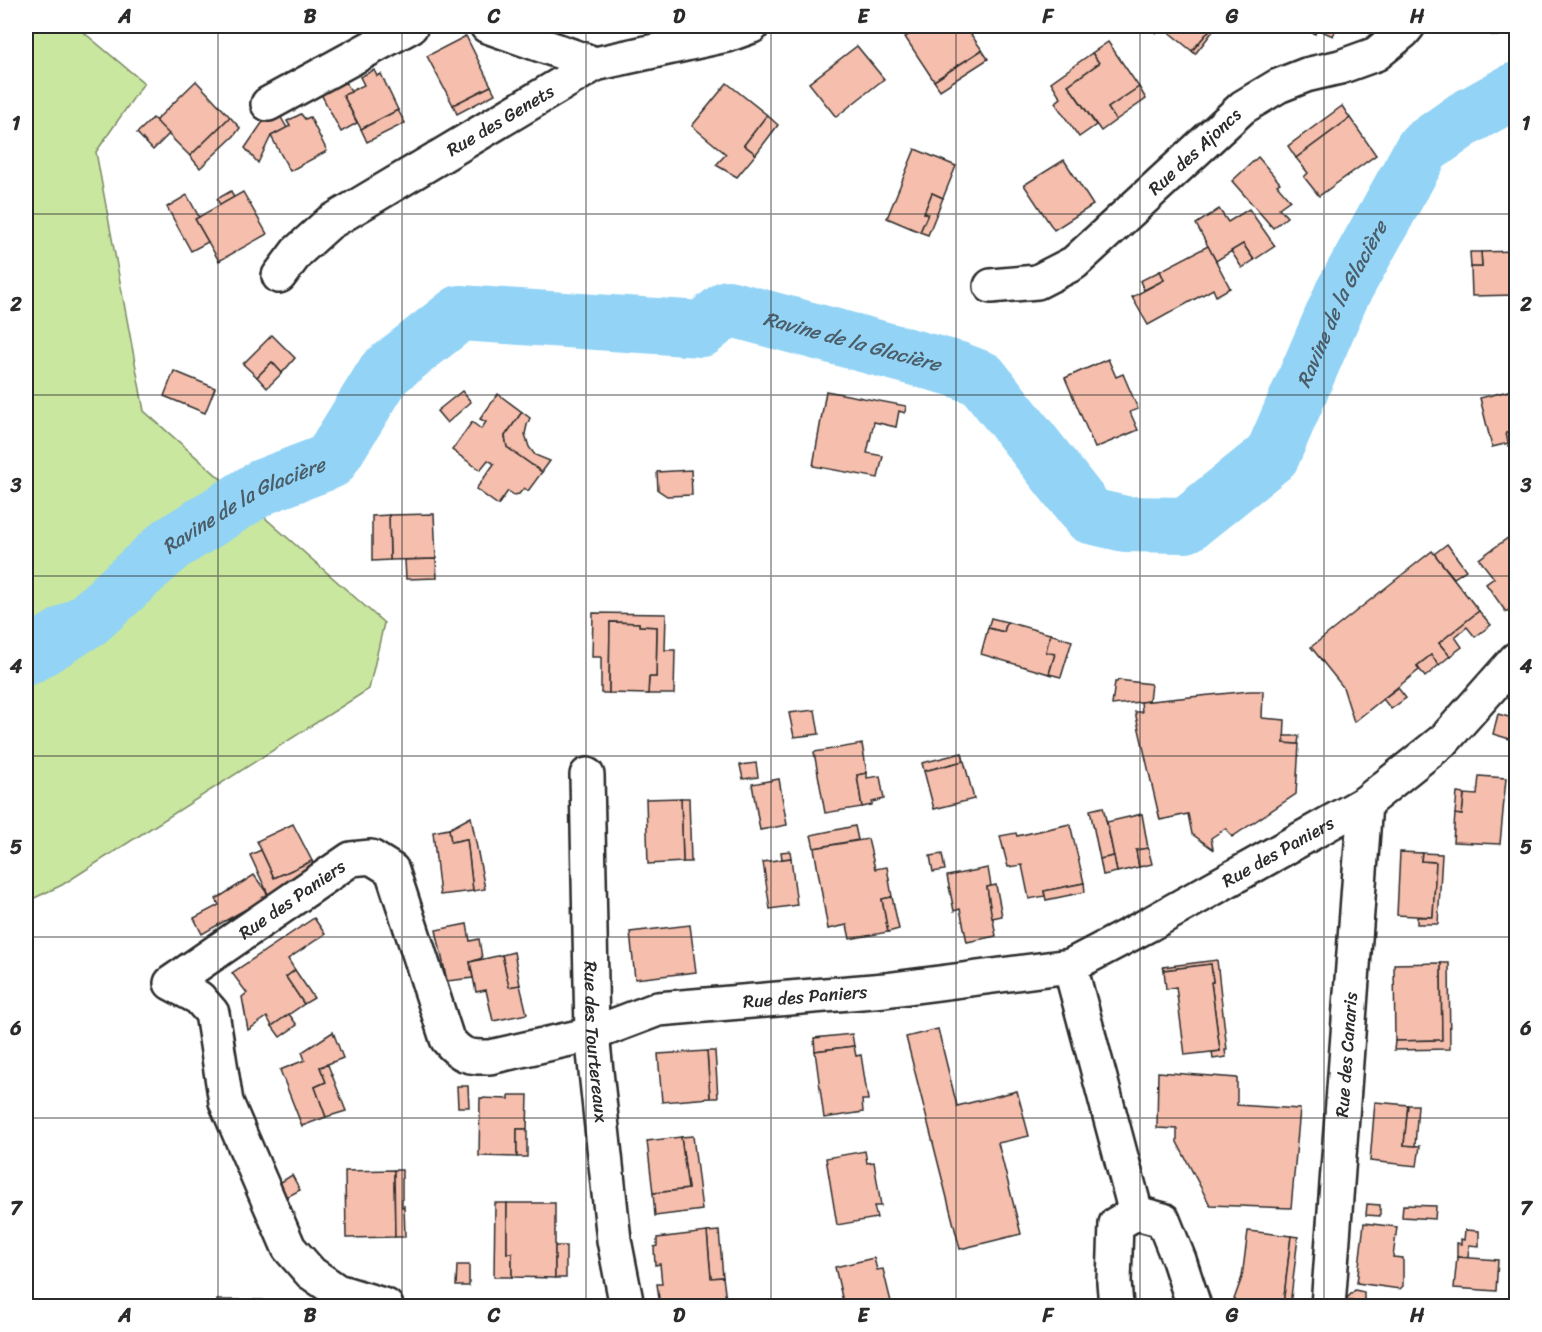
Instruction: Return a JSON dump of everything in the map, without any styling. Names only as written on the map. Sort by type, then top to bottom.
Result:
[{"type":"street","points":[[268,104],[411,26]]},
{"type":"street","points":[[487,26],[595,64]]},
{"type":"street","name":"Rue des Genets","points":[[279,276],[297,252],[329,223],[595,64],[727,35],[752,26]]},
{"type":"street","name":"Rue des Ajoncs","points":[[991,286],[1036,282],[1074,263],[1243,106],[1278,86],[1306,75],[1340,67],[1376,54],[1408,26]]},
{"type":"street","name":"Rue des Paniers","points":[[386,1306],[338,1291],[311,1273],[289,1248],[226,1102],[212,1013],[199,998],[171,983],[351,858],[371,857],[392,870],[447,1039],[458,1052],[474,1057],[490,1057],[592,1034],[658,1009],[885,990],[1070,966],[1365,803],[1445,739],[1516,659]]},
{"type":"street","name":"Rue des Tourtereaux","points":[[587,775],[592,1034],[614,1240],[627,1306]]},
{"type":"street","name":"Rue des Canaris","points":[[1328,1306],[1365,803]]},
{"type":"street","points":[[1070,966],[1136,1213]]},
{"type":"street","points":[[1116,1306],[1114,1282],[1116,1224],[1136,1213],[1163,1220],[1194,1306]]},
{"type":"green space","points":[[26,26],[76,26],[144,83],[96,152],[144,411],[384,623],[369,689],[62,885],[26,902]]},
{"type":"building","points":[[923,26],[965,26],[982,50],[934,81],[905,37]]},
{"type":"building","points":[[1147,26],[1161,26],[1156,33]]},
{"type":"building","points":[[1161,26],[1213,26],[1192,51]]},
{"type":"building","points":[[1213,26],[1217,26],[1195,54],[1192,51]]},
{"type":"building","points":[[1282,26],[1337,26],[1333,36],[1317,29],[1315,34],[1302,28],[1300,33]]},
{"type":"building","points":[[1477,26],[1500,26],[1497,36],[1476,31]]},
{"type":"building","points":[[1500,26],[1510,26],[1498,32]]},
{"type":"building","points":[[466,36],[491,86],[453,105],[427,56]]},
{"type":"building","points":[[1108,42],[1139,87],[1108,108],[1116,120],[1101,131],[1068,85],[1099,63],[1092,53]]},
{"type":"building","points":[[857,46],[884,79],[836,117],[809,83]]},
{"type":"building","points":[[982,50],[988,59],[940,90],[934,81]]},
{"type":"building","points":[[1092,53],[1099,63],[1068,85],[1096,125],[1079,137],[1055,103],[1061,98],[1051,82]]},
{"type":"building","points":[[374,70],[377,76],[381,74],[398,110],[361,129],[343,95],[364,85],[360,77]]},
{"type":"building","points":[[345,80],[351,92],[343,95],[357,123],[341,132],[320,92]]},
{"type":"building","points":[[196,81],[230,117],[190,156],[155,121]]},
{"type":"building","points":[[727,83],[767,115],[744,145],[756,154],[737,177],[716,165],[726,154],[692,126]]},
{"type":"building","points":[[491,86],[495,94],[457,114],[453,105]]},
{"type":"building","points":[[1139,87],[1146,99],[1116,120],[1108,108]]},
{"type":"building","points":[[1342,106],[1350,118],[1296,158],[1288,146]]},
{"type":"building","points":[[398,110],[405,123],[367,142],[361,129]]},
{"type":"building","points":[[279,114],[287,128],[271,136],[258,163],[245,148],[262,123]]},
{"type":"building","points":[[301,114],[305,119],[310,117],[327,151],[290,171],[271,136],[290,126],[287,121]]},
{"type":"building","points":[[767,115],[778,125],[756,154],[744,145]]},
{"type":"building","points":[[230,117],[240,128],[200,168],[190,156]]},
{"type":"building","points":[[153,118],[169,134],[153,150],[137,133]]},
{"type":"building","points":[[1350,118],[1376,155],[1319,196],[1304,177],[1308,173],[1296,158]]},
{"type":"building","points":[[915,149],[956,166],[943,198],[932,193],[924,213],[928,214],[920,232],[887,218]]},
{"type":"building","points":[[1258,157],[1280,183],[1277,185],[1290,200],[1279,208],[1287,217],[1273,228],[1232,181]]},
{"type":"building","points":[[1064,160],[1093,205],[1054,230],[1024,185]]},
{"type":"building","points":[[231,191],[234,198],[220,205],[217,199]]},
{"type":"building","points":[[243,192],[267,234],[219,261],[195,219]]},
{"type":"building","points":[[932,193],[943,198],[928,235],[920,232],[928,214],[924,213]]},
{"type":"building","points":[[187,195],[199,217],[195,219],[208,242],[191,251],[167,207]]},
{"type":"building","points":[[1219,209],[1228,222],[1249,209],[1275,246],[1254,260],[1243,244],[1216,261],[1196,224]]},
{"type":"building","points":[[1243,244],[1254,260],[1242,268],[1231,251]]},
{"type":"building","points":[[1208,246],[1230,288],[1216,296],[1213,289],[1148,325],[1132,297],[1164,280],[1160,271]]},
{"type":"building","points":[[1516,251],[1516,295],[1472,296],[1471,267],[1482,267],[1481,252]]},
{"type":"building","points":[[1470,252],[1481,252],[1482,267],[1471,267]]},
{"type":"building","points":[[1160,271],[1164,280],[1144,290],[1140,281]]},
{"type":"building","points":[[272,335],[295,358],[282,373],[272,362],[257,377],[243,364]]},
{"type":"building","points":[[1108,359],[1116,377],[1123,374],[1138,409],[1130,412],[1138,430],[1095,448],[1065,378]]},
{"type":"building","points":[[272,362],[282,373],[267,388],[257,377]]},
{"type":"building","points":[[174,371],[215,388],[205,413],[164,396]]},
{"type":"building","points":[[1516,389],[1516,430],[1506,433],[1509,443],[1492,447],[1480,398]]},
{"type":"building","points":[[462,391],[471,402],[447,423],[437,411]]},
{"type":"building","points":[[826,391],[906,406],[905,413],[899,411],[896,427],[874,422],[867,453],[883,456],[878,478],[813,466]]},
{"type":"building","points":[[498,394],[522,412],[505,436],[507,447],[542,472],[528,491],[524,488],[519,494],[514,495],[508,491],[498,505],[476,489],[494,464],[488,460],[480,470],[452,450],[472,422],[481,429],[486,422],[480,419]]},
{"type":"building","points":[[522,412],[530,418],[525,434],[529,447],[535,455],[550,461],[542,472],[507,447],[505,436]]},
{"type":"building","points":[[1516,430],[1516,444],[1509,446],[1506,433]]},
{"type":"building","points":[[691,470],[692,495],[667,496],[658,490],[657,472]]},
{"type":"building","points":[[434,514],[436,559],[390,560],[389,515]]},
{"type":"building","points":[[389,515],[390,560],[372,561],[372,516]]},
{"type":"building","points":[[1516,532],[1516,604],[1506,612],[1486,584],[1494,578],[1479,559]]},
{"type":"building","points":[[1447,544],[1466,570],[1454,578],[1434,554]]},
{"type":"building","points":[[1432,551],[1479,611],[1439,643],[1450,656],[1439,665],[1431,655],[1417,666],[1419,670],[1354,722],[1343,687],[1311,647]]},
{"type":"building","points":[[436,559],[437,578],[406,579],[405,560]]},
{"type":"building","points":[[1479,611],[1491,625],[1475,637],[1467,627],[1455,637],[1462,647],[1450,656],[1439,643]]},
{"type":"building","points":[[593,613],[666,614],[665,650],[675,650],[674,694],[648,694],[649,677],[656,677],[657,627],[639,626],[639,623],[610,622],[609,693],[601,693],[601,657],[592,657]]},
{"type":"building","points":[[991,618],[1007,622],[1004,632],[988,628]]},
{"type":"building","points":[[610,622],[639,623],[639,626],[657,627],[656,677],[649,677],[648,694],[609,693]]},
{"type":"building","points":[[1007,622],[1050,634],[1046,652],[1055,654],[1049,674],[981,654],[988,628],[1004,632]]},
{"type":"building","points":[[1050,634],[1072,641],[1061,677],[1049,674],[1055,654],[1046,652]]},
{"type":"building","points":[[1431,655],[1439,665],[1425,677],[1417,666]]},
{"type":"building","points":[[1118,680],[1151,684],[1149,701],[1112,705],[1115,682]]},
{"type":"building","points":[[1398,688],[1406,698],[1391,709],[1383,699]]},
{"type":"building","points":[[1263,691],[1262,718],[1285,720],[1284,743],[1299,744],[1296,794],[1232,837],[1226,828],[1211,838],[1213,849],[1192,834],[1188,814],[1160,820],[1135,712],[1142,712],[1141,702]]},
{"type":"building","points":[[815,710],[819,734],[794,737],[789,713]]},
{"type":"building","points":[[1498,714],[1516,719],[1513,740],[1493,734]]},
{"type":"building","points":[[1284,736],[1299,736],[1298,744],[1284,743]]},
{"type":"building","points":[[862,744],[867,773],[857,775],[862,807],[825,813],[814,752]]},
{"type":"building","points":[[962,753],[964,761],[924,771],[922,763]]},
{"type":"building","points":[[964,761],[974,799],[934,809],[924,771]]},
{"type":"building","points":[[756,763],[758,777],[743,779],[740,765]]},
{"type":"building","points":[[867,773],[867,778],[880,776],[884,799],[862,807],[857,775]]},
{"type":"building","points":[[1479,776],[1506,778],[1500,844],[1453,842],[1455,814],[1462,815],[1464,794],[1477,795]]},
{"type":"building","points":[[779,779],[787,825],[760,830],[752,784]]},
{"type":"building","points":[[1457,793],[1464,794],[1462,815],[1455,814]]},
{"type":"building","points":[[681,798],[689,798],[691,862],[683,862]]},
{"type":"building","points":[[681,798],[683,862],[648,864],[646,799]]},
{"type":"building","points":[[1103,807],[1114,856],[1100,859],[1090,810]]},
{"type":"building","points":[[1142,814],[1148,848],[1136,850],[1139,867],[1117,872],[1107,822]]},
{"type":"building","points":[[471,817],[485,889],[473,891],[467,839],[451,842],[449,829]]},
{"type":"building","points":[[293,824],[312,861],[274,878],[257,841]]},
{"type":"building","points":[[1070,824],[1084,883],[1044,891],[1045,896],[1029,899],[1022,865],[1008,867],[1000,836],[1016,833],[1017,836]]},
{"type":"building","points":[[855,826],[858,840],[814,848],[811,835]]},
{"type":"building","points":[[449,829],[451,842],[467,839],[473,891],[440,895],[433,832]]},
{"type":"building","points":[[868,839],[875,869],[887,867],[892,897],[882,899],[888,932],[850,939],[847,925],[828,929],[814,848]]},
{"type":"building","points":[[1148,848],[1152,864],[1139,867],[1136,850]]},
{"type":"building","points":[[261,850],[274,878],[312,861],[315,868],[283,884],[285,890],[269,896],[250,855]]},
{"type":"building","points":[[790,851],[791,858],[782,859],[781,852]]},
{"type":"building","points":[[1400,852],[1422,853],[1421,861],[1436,862],[1433,917],[1397,915]]},
{"type":"building","points":[[1422,853],[1442,854],[1438,924],[1417,924],[1417,917],[1433,917],[1436,862],[1421,861]]},
{"type":"building","points":[[942,854],[945,870],[933,872],[930,856]]},
{"type":"building","points":[[1114,856],[1117,872],[1103,875],[1100,859]]},
{"type":"building","points":[[791,858],[797,905],[770,909],[763,862]]},
{"type":"building","points":[[988,868],[991,886],[987,887],[996,936],[967,942],[960,909],[954,911],[947,876]]},
{"type":"building","points":[[254,875],[269,896],[202,934],[194,918],[219,905],[216,899]]},
{"type":"building","points":[[1084,883],[1085,892],[1046,900],[1044,891]]},
{"type":"building","points":[[996,885],[1002,916],[992,918],[987,887]]},
{"type":"building","points":[[269,896],[231,925],[228,920]]},
{"type":"building","points":[[892,897],[899,929],[888,932],[882,899]]},
{"type":"building","points":[[314,918],[325,934],[288,959],[295,970],[286,977],[304,1004],[272,1026],[267,1017],[248,1030],[242,997],[247,993],[232,973]]},
{"type":"building","points":[[467,924],[470,941],[479,939],[482,958],[470,962],[473,978],[447,981],[436,930]]},
{"type":"building","points":[[690,925],[696,972],[635,979],[630,932]]},
{"type":"building","points":[[514,952],[520,985],[509,987],[502,955]]},
{"type":"building","points":[[502,955],[509,987],[520,985],[527,1014],[493,1021],[486,990],[476,992],[470,962]]},
{"type":"building","points":[[1217,960],[1227,1050],[1225,1050],[1226,1057],[1213,1059],[1212,1052],[1220,1051],[1211,982],[1213,982],[1211,964],[1164,970],[1163,967]]},
{"type":"building","points":[[1441,963],[1442,1040],[1395,1041],[1394,964]]},
{"type":"building","points":[[1441,963],[1449,963],[1450,1049],[1394,1050],[1395,1041],[1442,1040]]},
{"type":"building","points":[[1211,964],[1213,982],[1211,982],[1220,1051],[1185,1055],[1176,987],[1166,989],[1164,970]]},
{"type":"building","points":[[295,970],[314,998],[304,1004],[286,977]]},
{"type":"building","points":[[289,1014],[297,1025],[280,1037],[272,1026]]},
{"type":"building","points":[[938,1029],[957,1106],[1017,1091],[1029,1136],[998,1143],[1021,1234],[960,1249],[906,1037]]},
{"type":"building","points":[[333,1032],[343,1058],[320,1067],[326,1082],[315,1087],[326,1117],[302,1126],[280,1070],[305,1060],[302,1052]]},
{"type":"building","points":[[852,1034],[854,1046],[815,1051],[814,1038]]},
{"type":"building","points":[[854,1046],[856,1056],[861,1055],[868,1100],[862,1100],[863,1112],[824,1118],[815,1051]]},
{"type":"building","points":[[707,1051],[715,1051],[718,1098],[710,1098]]},
{"type":"building","points":[[707,1051],[710,1098],[662,1102],[658,1054]]},
{"type":"building","points":[[328,1065],[346,1111],[326,1117],[315,1087],[326,1082],[320,1067]]},
{"type":"building","points":[[1158,1072],[1237,1078],[1237,1105],[1300,1109],[1291,1208],[1210,1205],[1177,1142],[1177,1129],[1157,1128]]},
{"type":"building","points":[[457,1086],[468,1086],[469,1107],[458,1107]]},
{"type":"building","points":[[509,1095],[528,1095],[527,1129],[517,1129],[517,1157],[479,1156],[480,1098],[509,1099]]},
{"type":"building","points":[[1375,1102],[1408,1105],[1404,1145],[1420,1146],[1417,1166],[1370,1161]]},
{"type":"building","points":[[1408,1105],[1418,1105],[1415,1146],[1404,1145]]},
{"type":"building","points":[[517,1129],[527,1129],[527,1157],[517,1157]]},
{"type":"building","points":[[693,1136],[702,1210],[655,1216],[653,1193],[688,1189],[681,1137]]},
{"type":"building","points":[[681,1137],[688,1189],[653,1193],[647,1141]]},
{"type":"building","points":[[865,1151],[867,1163],[874,1162],[881,1206],[874,1206],[877,1218],[837,1225],[826,1158]]},
{"type":"building","points":[[394,1170],[395,1237],[346,1238],[345,1171]]},
{"type":"building","points":[[394,1170],[402,1170],[405,1237],[395,1237]]},
{"type":"building","points":[[292,1175],[300,1190],[285,1198],[278,1184]]},
{"type":"building","points":[[495,1203],[507,1203],[507,1253],[512,1253],[512,1277],[494,1277]]},
{"type":"building","points":[[507,1203],[555,1203],[555,1278],[512,1277],[512,1253],[507,1253]]},
{"type":"building","points":[[1367,1204],[1380,1205],[1380,1216],[1366,1215]]},
{"type":"building","points":[[1403,1205],[1436,1206],[1435,1219],[1402,1217]]},
{"type":"building","points":[[1364,1223],[1397,1227],[1393,1257],[1403,1258],[1403,1286],[1400,1289],[1357,1283]]},
{"type":"building","points":[[1465,1230],[1479,1231],[1479,1246],[1469,1245],[1468,1258],[1457,1257],[1457,1243],[1461,1244],[1461,1239],[1464,1240]]},
{"type":"building","points":[[719,1231],[723,1277],[711,1278],[707,1232]]},
{"type":"building","points":[[1248,1231],[1291,1236],[1283,1306],[1255,1304],[1255,1306],[1243,1306],[1233,1302],[1242,1277]]},
{"type":"building","points":[[707,1232],[711,1278],[723,1277],[726,1300],[660,1306],[657,1284],[662,1284],[660,1264],[655,1265],[654,1247],[657,1246],[657,1238]]},
{"type":"building","points":[[1291,1236],[1298,1237],[1290,1306],[1283,1306]]},
{"type":"building","points":[[555,1246],[566,1246],[566,1278],[555,1278]]},
{"type":"building","points":[[1457,1257],[1498,1260],[1496,1291],[1454,1288]]},
{"type":"building","points":[[874,1258],[877,1270],[883,1269],[892,1306],[844,1306],[835,1267]]},
{"type":"building","points":[[457,1265],[469,1265],[469,1286],[456,1286]]},
{"type":"building","points":[[1355,1290],[1364,1292],[1364,1302],[1345,1300]]},
{"type":"building","points":[[217,1300],[263,1300],[263,1306],[217,1306]]},
{"type":"building","points":[[1337,1300],[1364,1302],[1363,1306],[1336,1306]]},
{"type":"building","points":[[1255,1304],[1283,1306],[1255,1306]]},
{"type":"waterway","name":"Ravine de la Glacière","points":[[26,658],[88,620],[171,544],[262,487],[330,461],[385,372],[460,313],[702,329],[728,308],[956,369],[982,379],[1090,516],[1125,524],[1186,525],[1272,456],[1342,294],[1423,148],[1464,119],[1516,90]]}]
